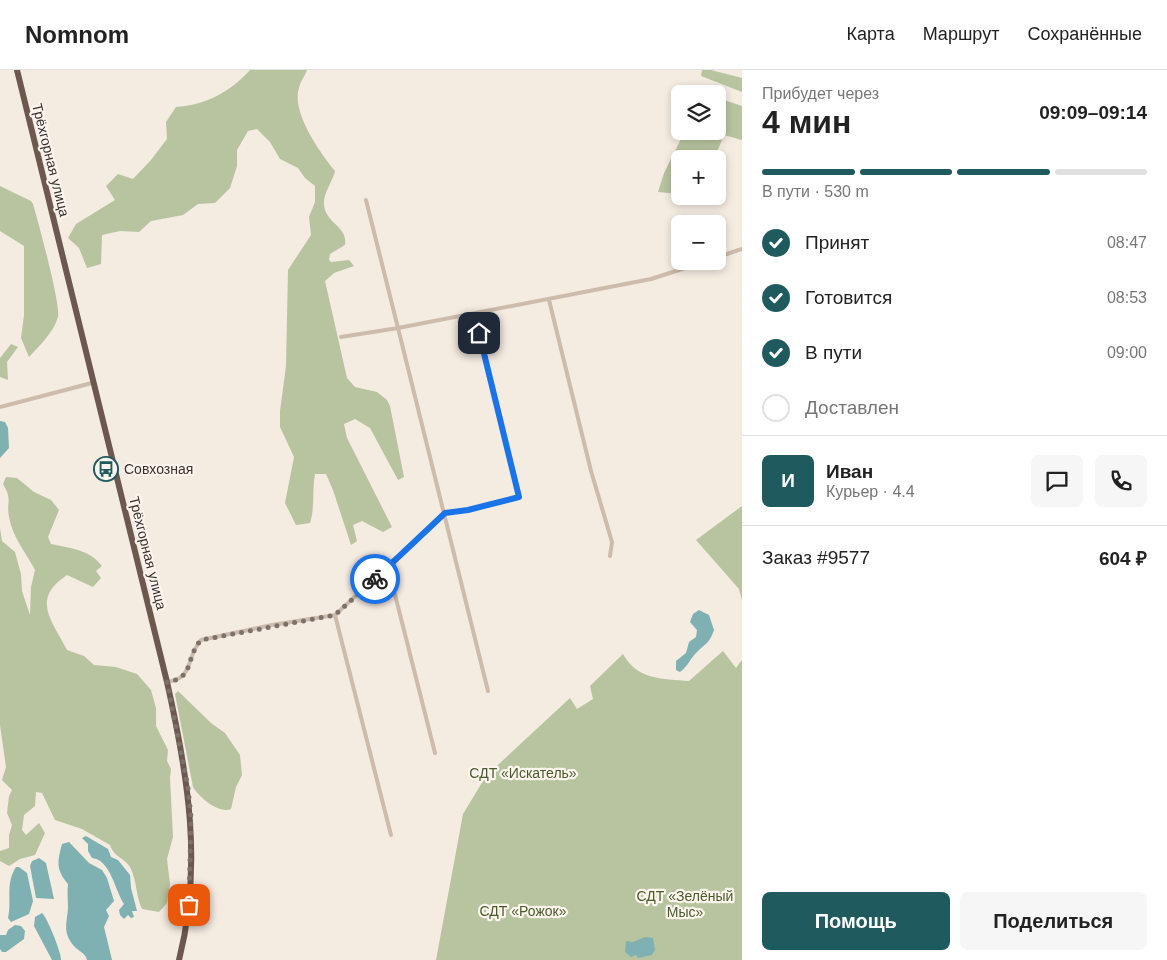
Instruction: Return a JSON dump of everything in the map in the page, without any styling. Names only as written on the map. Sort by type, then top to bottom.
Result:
[{"type":"highway","name":"Трёхгорная улица","points":[[17,70],[92,383],[167,682],[184,759],[191,817],[189,905],[179,960]]},
{"type":"street","points":[[366,200],[488,690]]},
{"type":"street","points":[[726,255],[742,249]]},
{"type":"street","points":[[341,336],[474,315],[651,279],[679,270]]},
{"type":"street","points":[[549,300],[591,471],[612,542],[610,556]]},
{"type":"street","points":[[167,682],[177,681],[185,676],[196,647],[204,639],[335,615],[445,513],[468,510],[519,497],[474,315]]},
{"type":"street","points":[[0,407],[92,383]]},
{"type":"street","points":[[388,567],[436,753]]},
{"type":"street","points":[[335,615],[391,835]]},
{"type":"green space","points":[[250,70],[307,70],[299,88],[299,109],[308,132],[335,171],[325,196],[324,205],[329,217],[343,233],[345,239],[345,245],[330,254],[329,260],[331,262],[349,260],[354,266],[334,273],[325,281],[347,378],[355,387],[377,392],[387,400],[390,406],[404,477],[398,480],[370,428],[355,419],[344,424],[347,438],[392,527],[383,532],[362,521],[353,525],[357,541],[351,545],[326,474],[315,474],[310,523],[296,525],[285,503],[294,457],[280,427],[280,411],[286,366],[288,270],[311,235],[309,217],[315,202],[315,186],[305,178],[298,168],[280,159],[270,142],[257,129],[248,131],[237,150],[237,166],[230,188],[215,203],[198,204],[183,215],[151,221],[139,232],[120,231],[102,235],[101,264],[87,268],[79,248],[68,238],[76,224],[115,200],[106,186],[118,174],[133,179],[151,160],[167,139],[166,122],[176,107],[187,106],[217,96],[234,85]]},
{"type":"green space","points":[[702,70],[711,70],[742,78],[742,92],[726,85],[701,76]]},
{"type":"green space","points":[[726,101],[742,106],[742,140],[726,136]]},
{"type":"green space","points":[[680,140],[722,140],[718,150],[676,150]]},
{"type":"green space","points":[[671,159],[671,193],[658,192]]},
{"type":"green space","points":[[0,186],[31,201],[33,204],[56,297],[58,317],[56,323],[29,357],[21,338],[24,315],[24,246],[0,231]]},
{"type":"green space","points":[[11,344],[18,347],[7,362],[8,380],[0,377],[0,358]]},
{"type":"green space","points":[[6,477],[17,478],[34,492],[51,500],[59,510],[48,537],[51,544],[73,548],[86,553],[102,566],[96,571],[101,578],[93,587],[67,575],[50,592],[47,601],[50,619],[67,650],[84,656],[94,665],[116,667],[137,674],[151,690],[156,708],[156,726],[168,750],[167,761],[171,769],[173,837],[167,859],[170,884],[167,903],[159,912],[142,909],[129,865],[114,853],[110,845],[82,829],[55,820],[42,793],[36,792],[35,806],[24,815],[22,830],[26,835],[39,823],[45,833],[35,855],[20,859],[9,866],[0,861],[0,851],[9,848],[9,835],[12,825],[7,813],[9,796],[12,790],[2,780],[6,767],[0,725],[0,528],[2,541],[15,552],[21,574],[22,591],[30,615],[31,587],[35,570],[16,538],[11,524],[8,512],[9,498],[3,484]]},
{"type":"green space","points":[[742,506],[742,600],[739,589],[696,540]]},
{"type":"green space","points":[[723,651],[736,668],[742,660],[742,960],[436,960],[463,814],[486,776],[570,698],[577,709],[593,699],[590,686],[623,654],[629,663],[643,673],[660,678],[689,681]]},
{"type":"green space","points":[[178,691],[211,723],[225,733],[240,755],[242,775],[236,787],[231,809],[220,809],[209,804],[193,787],[175,694]]},
{"type":"water","points":[[0,421],[5,422],[8,428],[9,448],[0,458]]},
{"type":"water","points":[[699,610],[709,615],[714,630],[709,641],[680,672],[676,670],[676,661],[686,653],[689,642],[696,637],[697,630],[690,622],[693,614]]},
{"type":"water","points":[[86,836],[108,849],[111,857],[118,860],[130,875],[137,911],[132,911],[134,917],[131,918],[128,915],[124,919],[120,915],[119,910],[124,904],[104,864],[92,858],[88,851],[88,844],[82,838]]},
{"type":"water","points":[[69,842],[89,863],[102,870],[107,878],[114,901],[106,910],[109,916],[104,927],[112,960],[87,960],[70,941],[68,936],[66,927],[68,884],[61,874],[59,856],[62,844]]},
{"type":"water","points":[[39,858],[46,863],[54,899],[36,898],[30,866],[32,861]]},
{"type":"water","points":[[16,867],[27,873],[33,901],[29,914],[11,922],[8,918],[10,886]]},
{"type":"water","points":[[42,913],[54,936],[61,960],[52,960],[34,926],[35,917]]},
{"type":"water","points":[[15,925],[21,926],[25,931],[24,939],[6,952],[2,952],[0,949],[0,935],[6,935],[8,930]]},
{"type":"water","points":[[645,937],[653,938],[655,950],[652,955],[638,958],[636,955],[631,957],[625,952],[626,941],[633,942]]},
{"type":"way so far","points":[[189,905],[191,817],[184,759],[167,682],[177,681],[185,676],[195,649],[201,640],[272,625],[335,615],[341,612],[375,579]]},
{"type":"place","name":"Совхозная","points":[[106,469]]},
{"type":"route","points":[[375,579],[445,513],[468,510],[519,497],[479,333]]},
{"type":"park label","name":"СДТ «Искатель»","points":[[523,773]]},
{"type":"park label","name":"СДТ «Зелёный Мыс»","points":[[685,904]]},
{"type":"park label","name":"СДТ «Рожок»","points":[[523,911]]}]
